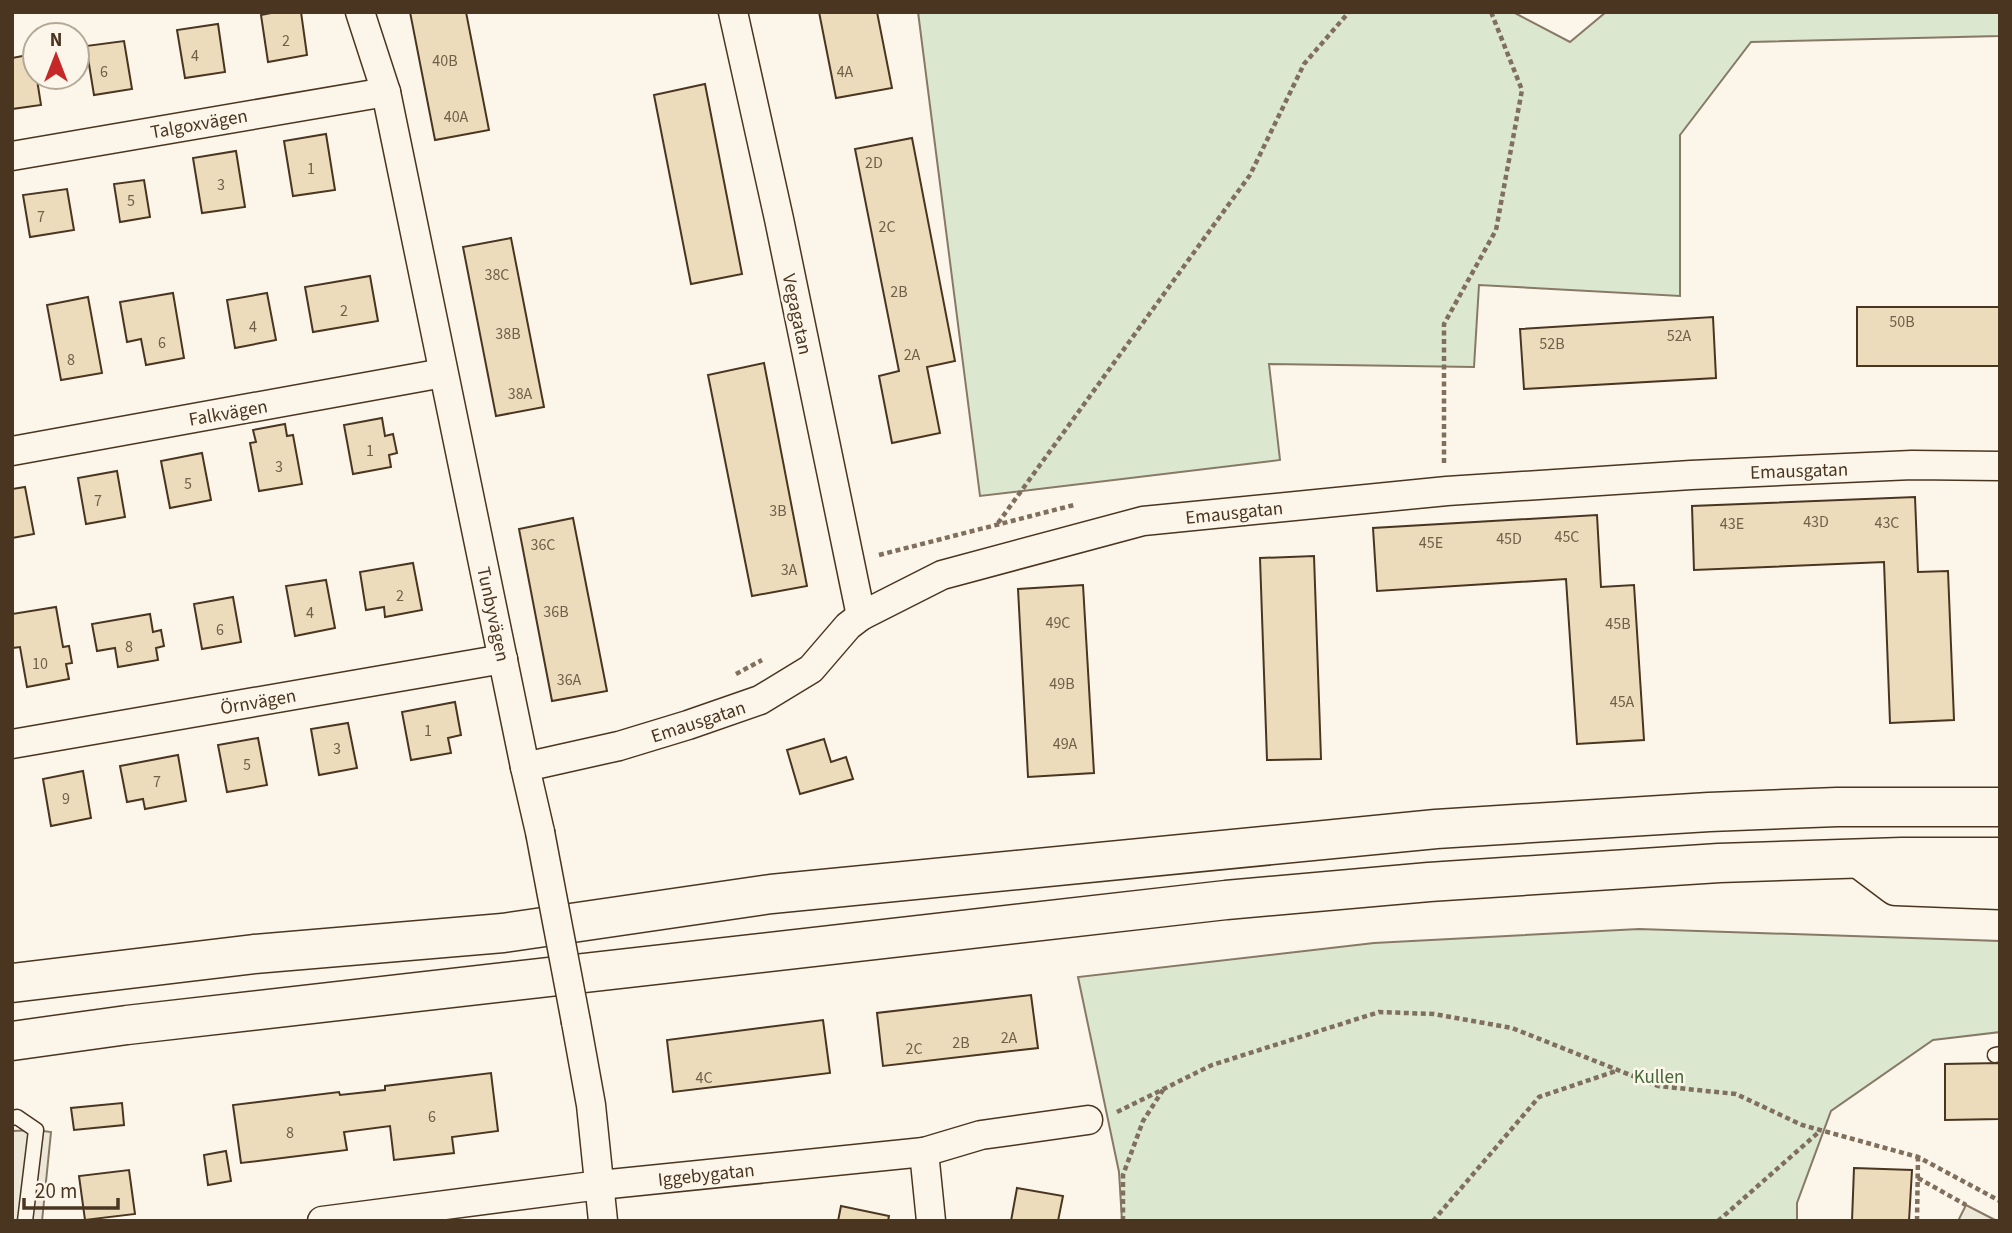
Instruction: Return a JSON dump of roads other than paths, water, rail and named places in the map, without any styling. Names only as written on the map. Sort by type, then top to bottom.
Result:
[{"type":"highway","points":[[12,983],[254,954],[503,933],[771,894],[1436,829],[1709,811],[1837,807],[2000,807]]},
{"type":"highway","points":[[12,1041],[127,1025],[1226,900],[1525,874],[1719,863],[2000,858]]},
{"type":"highway","points":[[1860,859],[1896,886],[2000,890]]},
{"type":"street","name":"Tunbyvägen","points":[[360,12],[386,92],[524,767],[540,832],[592,1105],[603,1221]]},
{"type":"street","name":"Vegagatan","points":[[733,12],[861,616]]},
{"type":"street","name":"Talgoxvägen","points":[[12,156],[386,92]]},
{"type":"street","name":"Falkvägen","points":[[12,451],[443,373]]},
{"type":"street","name":"Emausgatan","points":[[524,767],[619,746],[760,700],[811,669],[848,625],[861,616],[942,575],[1143,522],[1447,491],[1691,475],[1912,466],[2000,466]]},
{"type":"street","name":"Örnvägen","points":[[12,744],[503,659]]},
{"type":"street","name":"Iggebygatan","points":[[322,1221],[600,1185],[924,1152],[981,1135],[1088,1120]]},
{"type":"street","points":[[924,1152],[931,1221]]},
{"type":"lane","points":[[12,1118],[17,1117],[36,1130],[25,1221]]},
{"type":"park label","name":"Kullen","points":[[1659,1076]]}]
